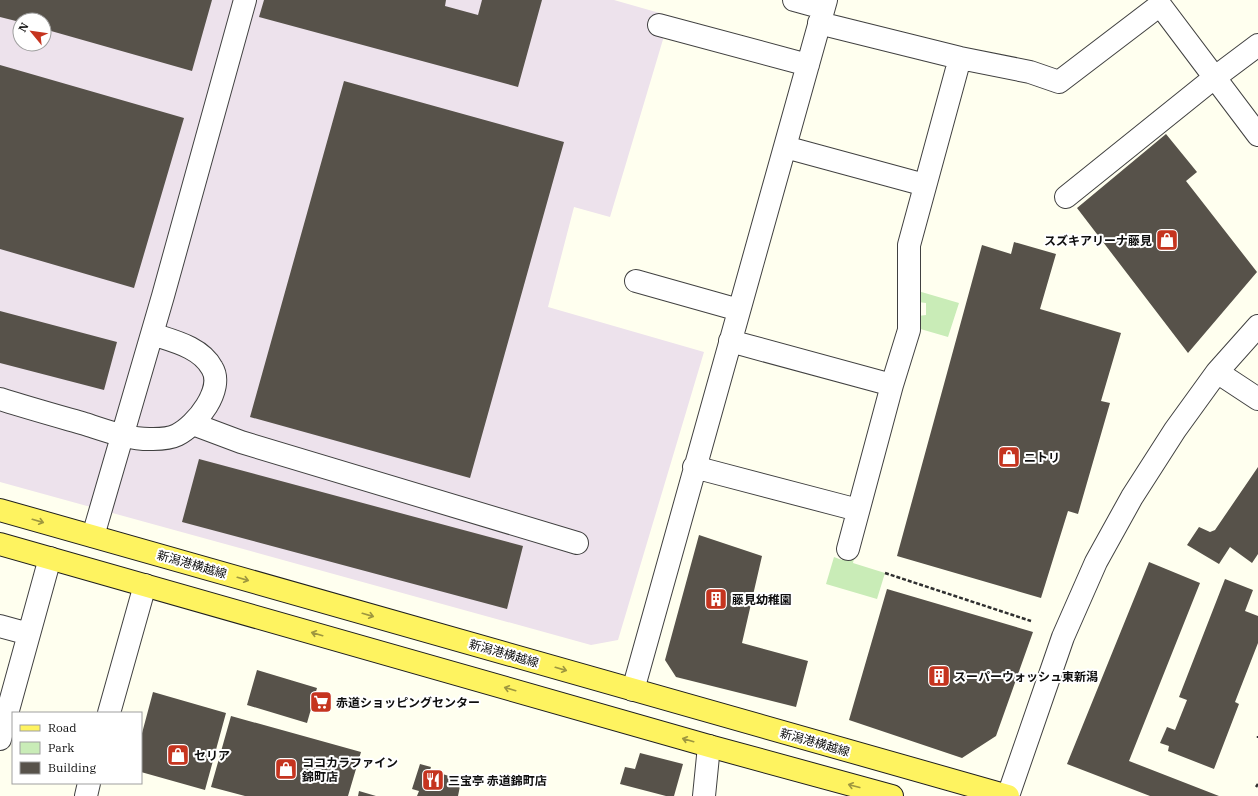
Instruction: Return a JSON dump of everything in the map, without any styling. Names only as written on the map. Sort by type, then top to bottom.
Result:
[{"type":"main road","name":"新潟港横越線","points":[[0,510],[1008,796]]},
{"type":"main road","points":[[0,544],[709,746],[892,796]]},
{"type":"street","points":[[93,536],[152,334],[245,0]]},
{"type":"street","points":[[794,0],[960,58],[1030,72],[1059,82],[1158,2],[1258,135]]},
{"type":"street","points":[[633,690],[694,467],[823,10]]},
{"type":"street","points":[[659,25],[808,65]]},
{"type":"street","points":[[1066,197],[1214,78],[1258,45]]},
{"type":"street","points":[[848,549],[892,385],[909,330],[909,245],[960,58]]},
{"type":"street","points":[[785,147],[925,185]]},
{"type":"street","points":[[636,281],[739,310]]},
{"type":"street","points":[[1008,796],[1063,637],[1096,562],[1132,497],[1175,430],[1217,372],[1258,326]]},
{"type":"street","points":[[0,399],[122,436],[154,439],[176,435],[193,424],[209,404],[216,380],[212,368],[202,357],[190,348],[178,342],[152,334]]},
{"type":"street","points":[[730,341],[892,385]]},
{"type":"street","points":[[1217,372],[1258,399]]},
{"type":"street","points":[[193,424],[241,442],[577,543]]},
{"type":"street","points":[[694,467],[858,510]]},
{"type":"street","points":[[0,739],[50,558]]},
{"type":"street","points":[[109,712],[145,585]]},
{"type":"street","points":[[0,626],[29,634]]},
{"type":"street","points":[[704,796],[709,746]]},
{"type":"street","points":[[86,796],[89,784]]},
{"type":"path","points":[[885,573],[1031,622]]},
{"type":"shaded area","points":[[0,0],[614,0],[670,16],[610,217],[574,207],[548,307],[704,352],[618,640],[591,645],[0,482]]},
{"type":"green space","points":[[918,291],[959,303],[948,337],[917,328],[918,316],[926,315],[926,303],[918,302]]},
{"type":"green space","points":[[845,551],[855,554],[853,563],[885,573],[877,599],[826,584],[834,557],[842,560]]},
{"type":"building","points":[[0,0],[212,0],[192,71],[52,31],[52,12],[12,12],[12,20],[0,17]]},
{"type":"building","points":[[264,0],[446,0],[445,6],[478,15],[482,0],[542,0],[518,87],[259,17]]},
{"type":"building","points":[[0,65],[184,118],[134,288],[0,249]]},
{"type":"building","points":[[344,81],[564,142],[470,478],[250,417]]},
{"type":"building","name":"スズキアリーナ藤見","points":[[1166,134],[1197,172],[1186,181],[1257,272],[1188,353],[1077,208]]},
{"type":"building","name":"ニトリ","points":[[1014,242],[1056,254],[1040,309],[1121,333],[1101,401],[1110,403],[1078,514],[1068,511],[1041,598],[897,556],[982,245],[1011,254]]},
{"type":"building","points":[[0,311],[117,342],[104,390],[0,363]]},
{"type":"building","points":[[199,459],[523,546],[507,609],[182,522]]},
{"type":"building","points":[[1258,467],[1258,554],[1252,563],[1230,547],[1219,564],[1187,545],[1199,527],[1210,532],[1215,530]]},
{"type":"building","name":"藤見幼稚園","points":[[699,535],[762,556],[742,643],[808,661],[796,707],[676,677],[665,660]]},
{"type":"building","points":[[1149,562],[1200,583],[1129,761],[1219,796],[1150,796],[1067,764]]},
{"type":"building","points":[[1225,579],[1253,590],[1245,611],[1258,616],[1258,643],[1235,702],[1239,704],[1214,769],[1168,751],[1169,746],[1160,743],[1167,727],[1175,730],[1187,700],[1179,697]]},
{"type":"building","name":"スーパーウォッシュ東新潟","points":[[887,589],[1033,632],[996,736],[962,758],[849,720]]},
{"type":"building","points":[[257,670],[317,688],[307,723],[247,705]]},
{"type":"building","name":"セリア","points":[[153,692],[226,713],[205,790],[142,772],[142,733]]},
{"type":"building","name":"ココカラファイン 錦町店","points":[[231,716],[361,752],[348,796],[245,796],[211,787]]},
{"type":"building","points":[[640,753],[683,764],[674,796],[666,796],[620,784],[625,767],[635,769]]},
{"type":"building","name":"三宝亭 赤道錦町店","points":[[420,764],[431,767],[430,770],[452,777],[450,783],[460,786],[458,796],[417,796],[419,791],[412,789]]},
{"type":"building","points":[[359,791],[376,796],[358,796]]},
{"type":"place","name":"スズキアリーナ藤見","points":[[1167,240]]},
{"type":"place","name":"ニトリ","points":[[1009,457]]},
{"type":"place","name":"藤見幼稚園","points":[[716,599]]},
{"type":"place","name":"スーパーウォッシュ東新潟","points":[[939,676]]},
{"type":"place","name":"赤道ショッピングセンター","points":[[321,702]]},
{"type":"place","name":"セリア","points":[[178,755]]},
{"type":"place","name":"ココカラファイン 錦町店","points":[[286,769]]},
{"type":"place","name":"三宝亭 赤道錦町店","points":[[433,780]]}]
